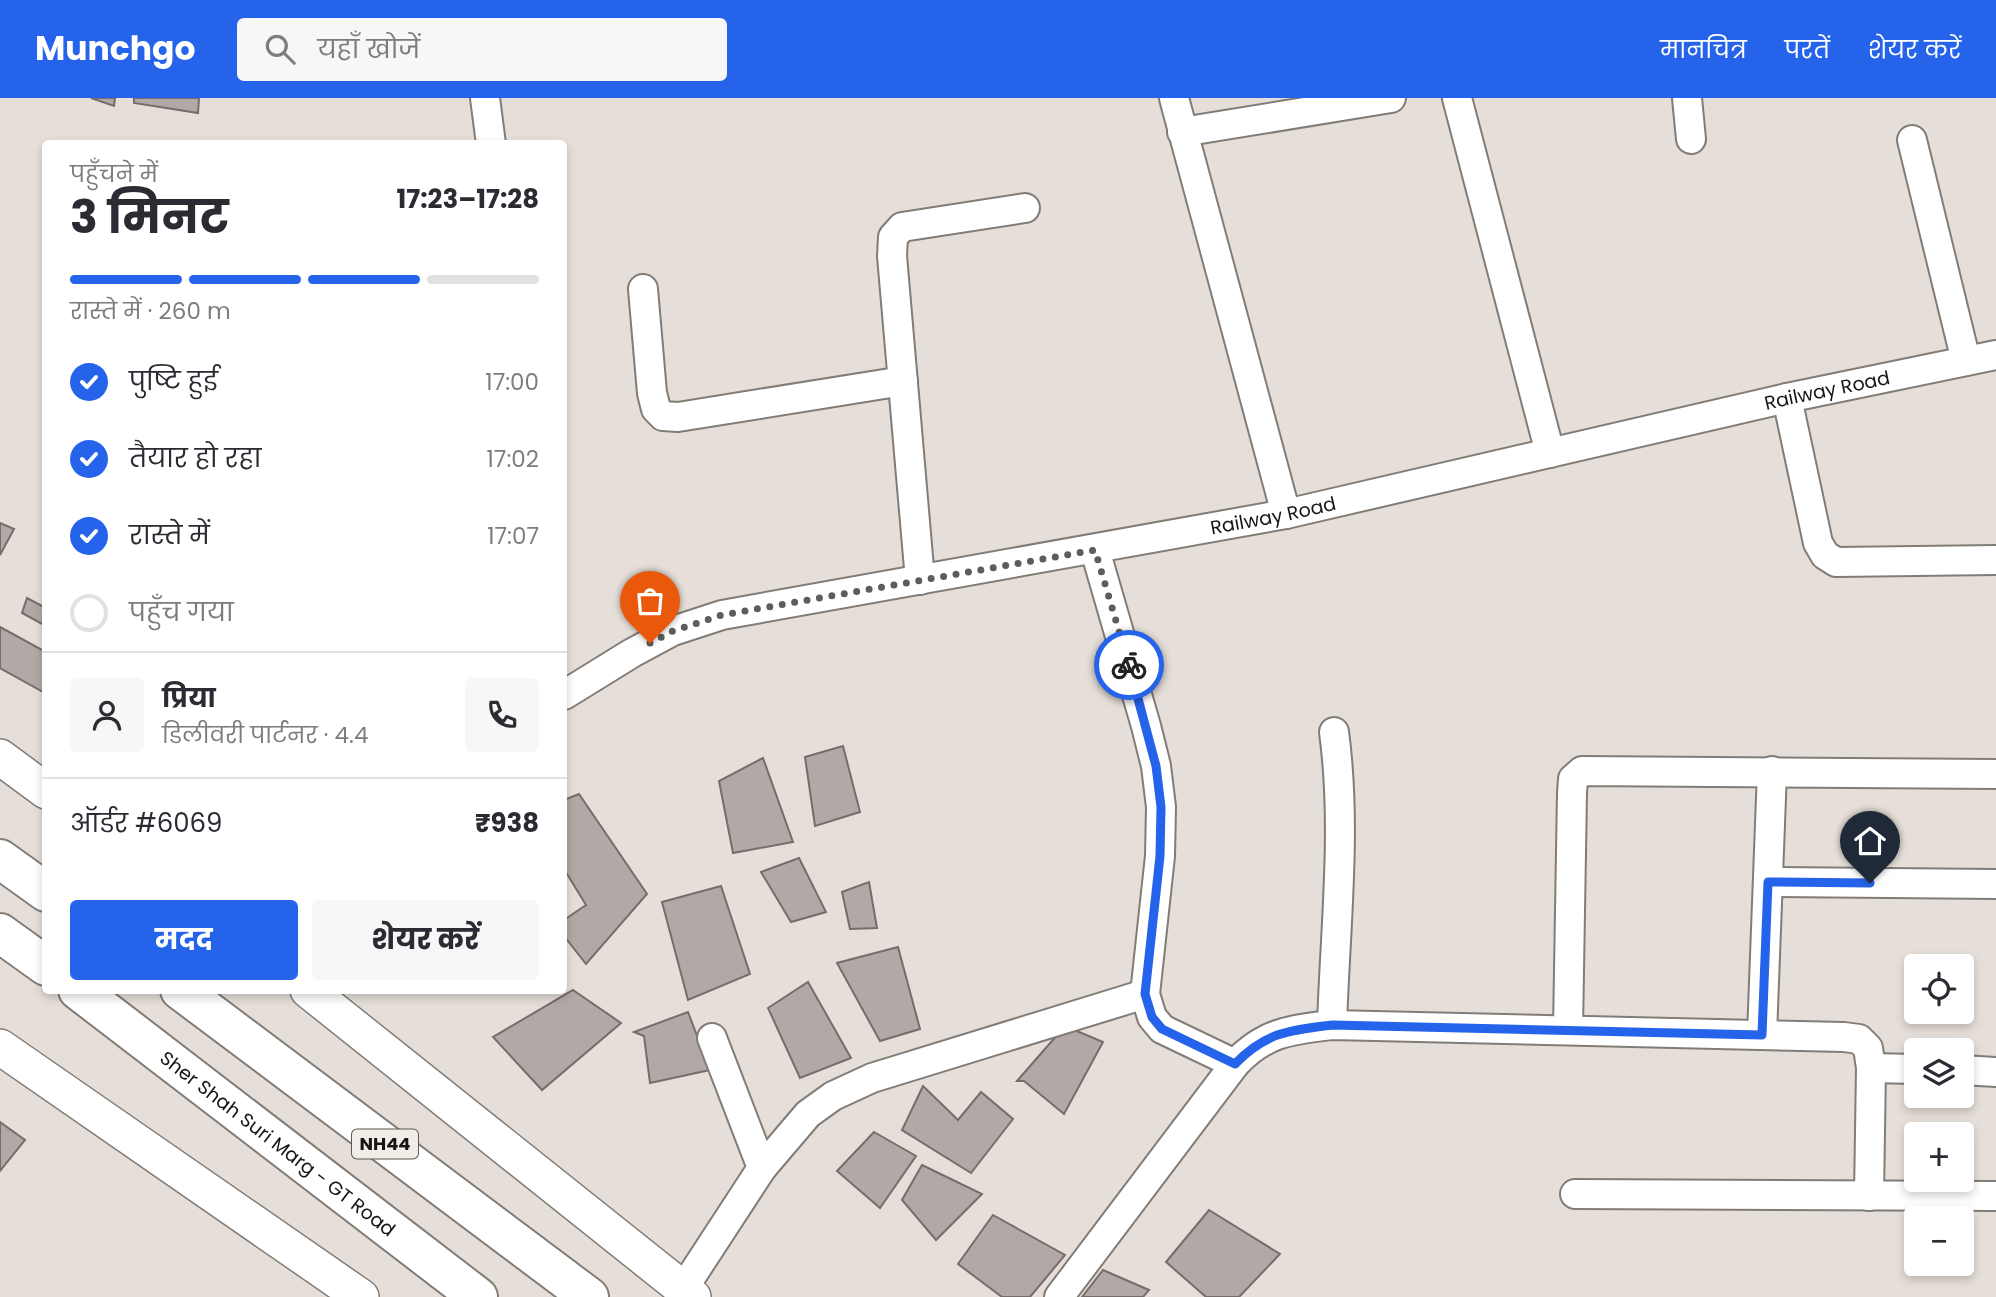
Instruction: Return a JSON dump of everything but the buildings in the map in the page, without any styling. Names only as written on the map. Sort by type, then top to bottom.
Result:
[{"type":"highway","points":[[0,859],[42,889]]},
{"type":"highway","points":[[0,933],[42,964]]},
{"type":"highway","name":"Sher Shah Suri Marg - GT Road","points":[[83,994],[478,1297]]},
{"type":"highway","name":"NH44","points":[[185,994],[589,1297]]},
{"type":"street","points":[[485,98],[490,140]]},
{"type":"street","points":[[1174,98],[1286,514]]},
{"type":"street","points":[[1182,132],[1391,98]]},
{"type":"street","points":[[1457,98],[1550,453]]},
{"type":"street","points":[[1687,98],[1691,139]]},
{"type":"street","points":[[1912,139],[1966,361]]},
{"type":"street","points":[[920,580],[892,256],[893,237],[902,227],[1025,208]]},
{"type":"street","points":[[643,289],[652,393],[656,409],[663,416],[678,417],[903,381]]},
{"type":"street","name":"Railway Road","points":[[567,693],[673,631],[733,612],[1095,550],[1286,514],[1787,398],[1996,355]]},
{"type":"street","points":[[1787,398],[1818,543],[1825,555],[1836,562],[1996,560]]},
{"type":"street","points":[[1095,550],[1146,726],[1156,766],[1161,807],[1160,856],[1145,994],[1152,1017],[1162,1029],[1235,1064]]},
{"type":"street","points":[[1332,1025],[1340,809],[1339,769],[1334,732]]},
{"type":"street","points":[[0,757],[42,788]]},
{"type":"street","points":[[1568,1030],[1573,779],[1582,771],[1598,769],[1996,774]]},
{"type":"street","points":[[1762,1035],[1772,771]]},
{"type":"street","points":[[1768,882],[1996,884]]},
{"type":"street","points":[[313,994],[688,1293],[762,1168],[808,1114],[833,1096],[872,1078],[1145,994]]},
{"type":"street","points":[[1059,1297],[1235,1064],[1250,1048],[1272,1036],[1298,1029],[1332,1025],[1859,1039],[1868,1048],[1871,1068],[1869,1196]]},
{"type":"street","points":[[712,1038],[762,1168]]},
{"type":"street","points":[[0,1048],[361,1297]]},
{"type":"street","points":[[1871,1068],[1904,1069]]},
{"type":"street","points":[[1974,1071],[1996,1072]]},
{"type":"street","points":[[1575,1194],[1996,1196]]},
{"type":"way so far","points":[[650,643],[673,631],[722,615],[1095,550],[1129,665]]},
{"type":"route","points":[[1129,665],[1156,766],[1161,807],[1160,856],[1145,994],[1152,1017],[1162,1029],[1235,1064],[1250,1048],[1272,1036],[1298,1029],[1332,1025],[1762,1035],[1768,882],[1870,883]]}]
